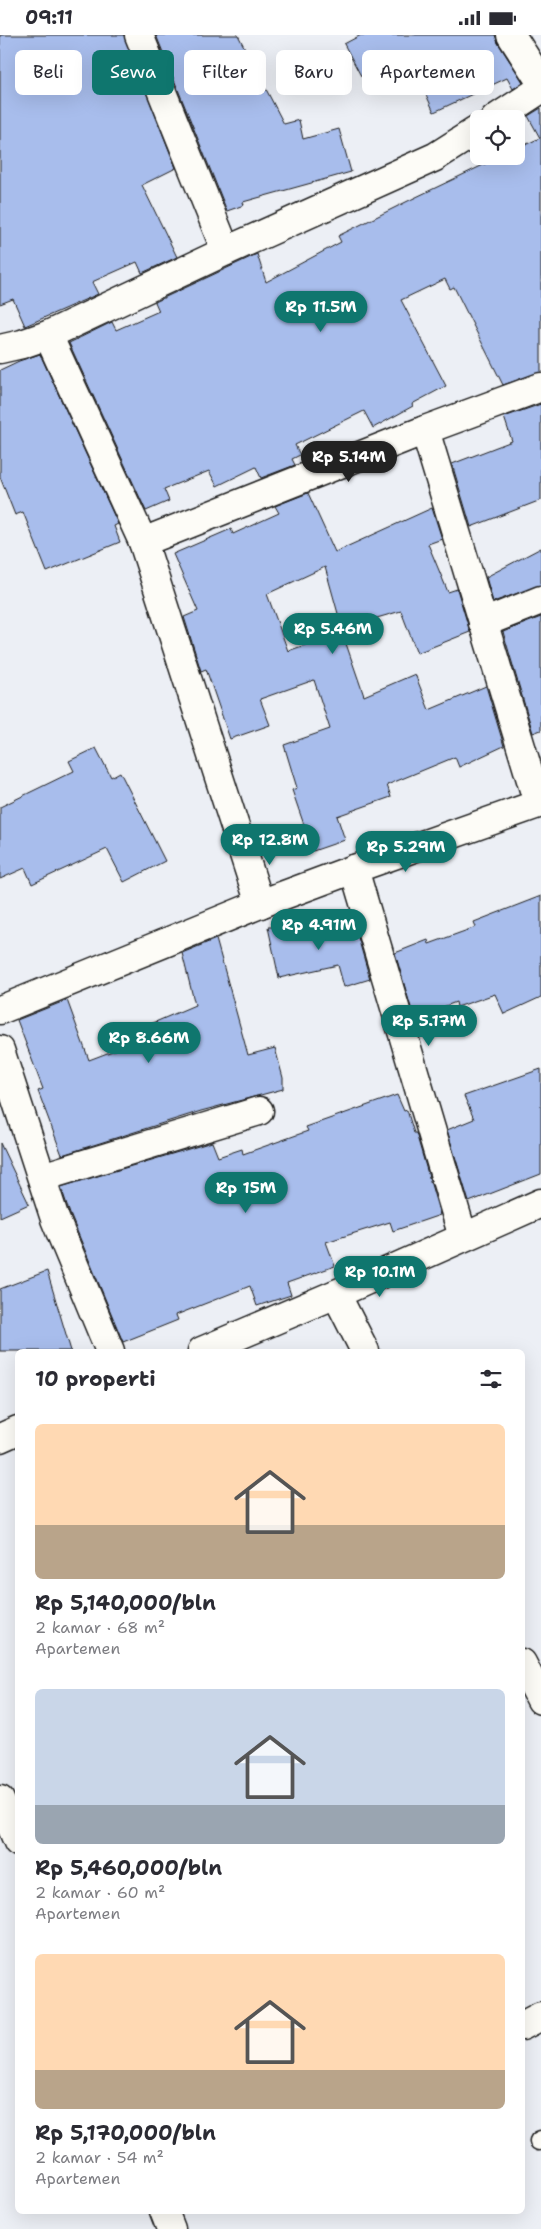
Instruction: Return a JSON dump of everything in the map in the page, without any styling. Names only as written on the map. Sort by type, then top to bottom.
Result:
[{"type":"street","points":[[139,35],[226,251]]},
{"type":"street","points":[[511,35],[541,82]]},
{"type":"street","points":[[509,110],[541,89]]},
{"type":"street","points":[[0,349],[48,335],[226,251],[436,157],[470,135]]},
{"type":"street","points":[[48,335],[143,542],[260,905]]},
{"type":"street","points":[[143,542],[425,430],[541,387]]},
{"type":"street","points":[[0,1011],[260,905],[354,869],[539,803],[425,430]]},
{"type":"street","points":[[483,623],[541,600]]},
{"type":"street","points":[[354,869],[463,1237]]},
{"type":"street","points":[[0,1050],[55,1219],[109,1349]]},
{"type":"street","points":[[42,1177],[259,1111]]},
{"type":"street","points":[[207,1349],[336,1295],[541,1203]]},
{"type":"street","points":[[336,1295],[364,1349]]},
{"type":"street","points":[[0,1438],[15,1431]]},
{"type":"street","points":[[525,1669],[541,1700]]},
{"type":"street","points":[[0,1800],[15,1835]]},
{"type":"street","points":[[525,2024],[541,2016]]},
{"type":"street","points":[[165,2214],[171,2229]]},
{"type":"building","points":[[0,35],[124,35],[130,50],[92,50],[92,95],[147,95],[176,168],[142,185],[177,257],[142,273],[137,262],[92,282],[98,294],[25,326],[13,299],[0,304]]},
{"type":"building","points":[[156,35],[238,35],[246,50],[184,50],[184,95],[266,95],[266,89],[284,124],[299,120],[303,139],[339,129],[351,172],[243,202],[244,205],[227,211],[174,80],[174,50],[162,50]]},
{"type":"building","points":[[361,35],[495,35],[498,43],[523,82],[513,89],[507,78],[494,84],[494,50],[362,50],[361,76],[352,59],[352,50],[347,50],[344,44]]},
{"type":"building","points":[[426,95],[470,95],[434,112]]},
{"type":"building","points":[[541,108],[541,372],[503,385],[454,287],[450,289],[445,279],[401,300],[446,386],[373,428],[364,411],[295,445],[300,455],[292,459],[295,465],[261,478],[256,467],[217,486],[209,471],[164,489],[169,501],[146,511],[69,343],[112,322],[116,330],[159,311],[155,302],[257,254],[266,282],[341,242],[338,236],[483,165],[525,165],[525,145],[540,138],[528,116]]},
{"type":"building","points":[[40,354],[118,524],[114,526],[120,542],[47,572],[23,512],[15,515],[0,477],[0,370]]},
{"type":"building","points":[[541,404],[541,500],[471,527],[452,464],[512,441],[504,417]]},
{"type":"building","points":[[308,493],[335,552],[432,508],[442,539],[428,544],[448,592],[457,589],[470,632],[417,653],[401,611],[342,628],[325,567],[267,594],[288,651],[342,632],[364,696],[415,674],[429,710],[486,686],[504,746],[459,767],[455,757],[387,785],[391,797],[337,816],[345,840],[313,851],[292,790],[297,788],[284,745],[330,729],[314,680],[260,699],[270,725],[230,739],[206,669],[201,671],[184,617],[198,611],[173,554],[231,529],[233,534],[279,513],[275,506]]},
{"type":"building","points":[[541,548],[541,585],[493,602],[486,577]]},
{"type":"building","points":[[541,617],[541,730],[533,733],[503,632]]},
{"type":"building","points":[[96,748],[111,777],[120,772],[165,861],[124,882],[107,849],[32,884],[25,868],[0,879],[0,807],[74,771],[69,761]]},
{"type":"building","points":[[541,896],[541,997],[504,1014],[495,994],[457,1007],[456,1002],[414,1018],[395,953],[428,940],[429,944],[476,927],[474,922]]},
{"type":"building","points":[[316,920],[319,930],[353,920],[370,979],[344,987],[338,965],[279,978],[268,927],[289,927]]},
{"type":"building","points":[[216,939],[248,1055],[275,1048],[283,1078],[283,1089],[201,1111],[62,1155],[38,1091],[43,1089],[17,1020],[67,1000],[89,1060],[144,1039],[139,1029],[195,1005],[182,953]]},
{"type":"building","points":[[541,1069],[541,1174],[469,1202],[447,1130],[474,1119],[464,1096]]},
{"type":"building","points":[[397,1095],[404,1111],[407,1110],[414,1133],[416,1133],[440,1215],[393,1231],[390,1222],[326,1242],[335,1266],[287,1283],[291,1295],[257,1306],[250,1286],[176,1315],[178,1320],[123,1342],[70,1214],[61,1187],[212,1142],[218,1157],[242,1149],[243,1154],[308,1131],[306,1127]]},
{"type":"building","points":[[0,1143],[29,1204],[0,1217]]},
{"type":"building","points":[[47,1271],[70,1349],[15,1349],[15,1351],[0,1351],[0,1289]]}]
